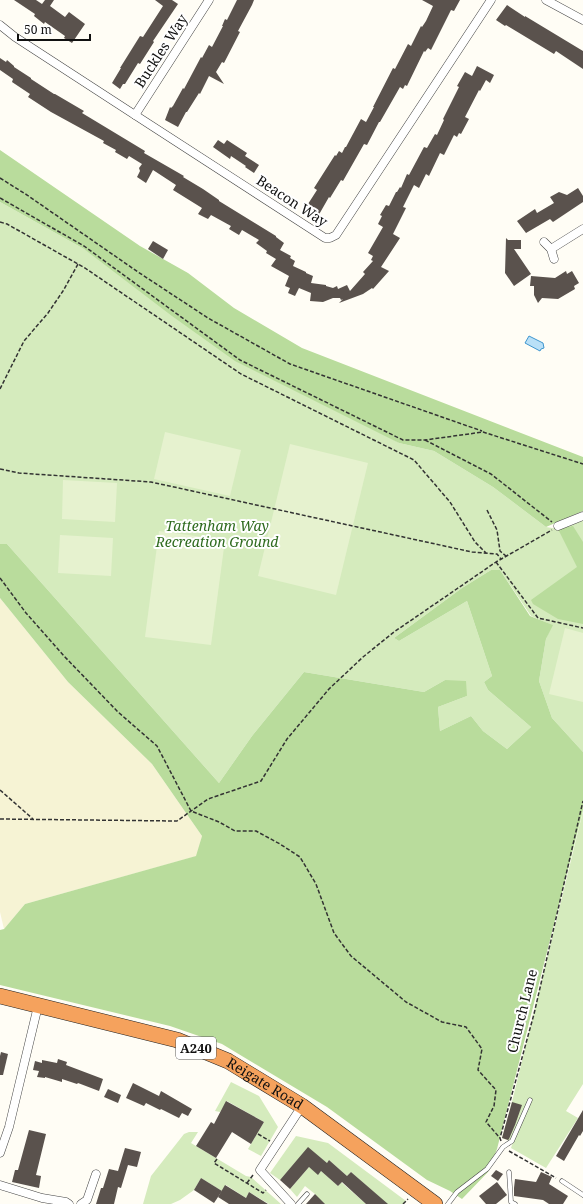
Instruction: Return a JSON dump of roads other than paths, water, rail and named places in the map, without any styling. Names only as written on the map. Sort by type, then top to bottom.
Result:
[{"type":"highway","name":"Reigate Road","points":[[0,996],[177,1040],[228,1061],[302,1106],[435,1204]]},
{"type":"street","name":"Buckles Way","points":[[135,115],[209,0]]},
{"type":"street","name":"Beacon Way","points":[[0,25],[15,37],[325,238],[330,238],[336,235],[491,0]]},
{"type":"street","points":[[546,0],[583,20]]},
{"type":"street","points":[[551,249],[583,229]]},
{"type":"street","points":[[544,242],[551,249],[554,259]]},
{"type":"street","points":[[558,526],[583,516]]},
{"type":"street","points":[[0,1152],[9,1127],[38,1006]]},
{"type":"street","points":[[292,1204],[260,1170],[302,1106]]},
{"type":"street","points":[[81,1204],[87,1200],[96,1174]]},
{"type":"street","points":[[0,1185],[42,1198],[66,1202],[69,1204]]},
{"type":"lane","points":[[448,1204],[456,1192],[487,1169],[502,1147],[512,1141],[530,1100]]},
{"type":"lane","points":[[509,1172],[511,1202],[514,1204]]},
{"type":"lane","points":[[562,1181],[583,1195]]},
{"type":"lane","points":[[298,1204],[307,1194]]},
{"type":"water","points":[[529,336],[543,343],[544,348],[540,351],[525,343]]},
{"type":"park label","name":"Tattenham Way Recreation Ground","points":[[217,534]]}]
